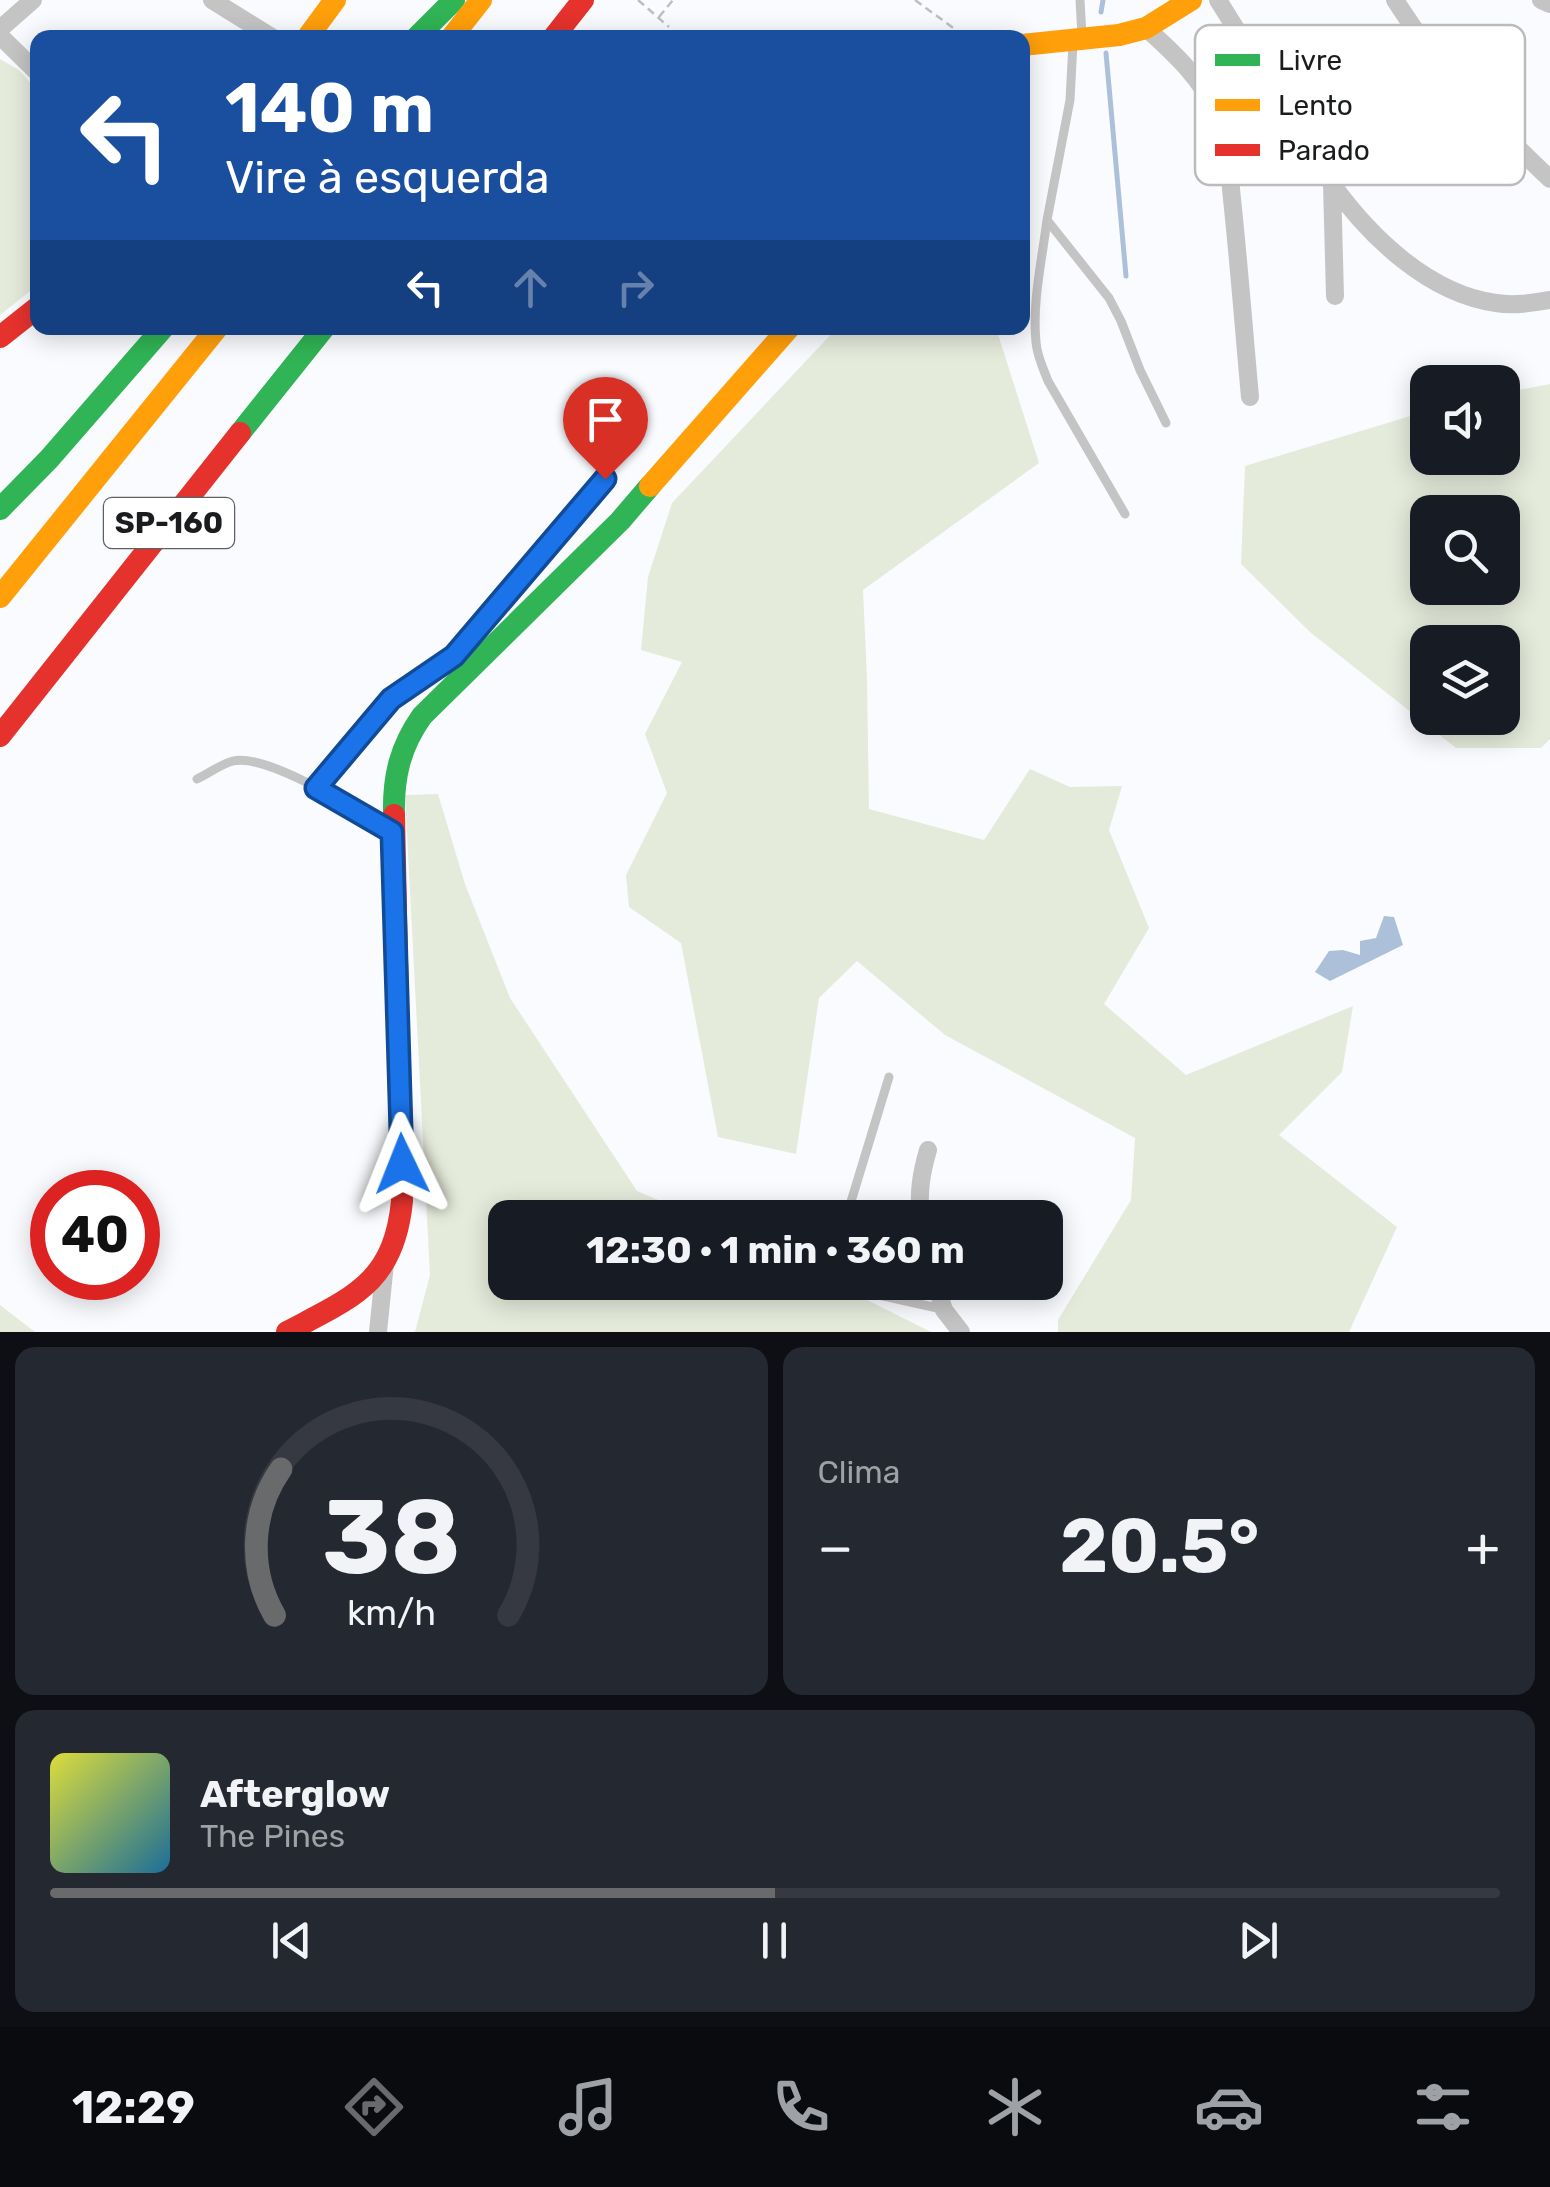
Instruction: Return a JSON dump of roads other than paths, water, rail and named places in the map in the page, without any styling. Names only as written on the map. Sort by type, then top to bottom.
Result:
[{"type":"main road","points":[[313,30],[335,0]]},
{"type":"main road","points":[[424,30],[454,0]]},
{"type":"main road","points":[[457,30],[481,0]]},
{"type":"main road","points":[[560,30],[583,0]]},
{"type":"main road","points":[[1030,44],[1119,35],[1146,28],[1191,0]]},
{"type":"main road","points":[[0,337],[30,313]]},
{"type":"main road","points":[[0,510],[157,335]]},
{"type":"main road","name":"SP-160","points":[[0,597],[210,335]]},
{"type":"main road","name":"SP-160","points":[[7,728],[318,335]]},
{"type":"main road","points":[[287,1332],[361,1288],[385,1262],[400,1228],[392,832],[398,758],[409,732],[431,705],[620,521],[782,335]]},
{"type":"main road","points":[[0,528],[49,459]]},
{"type":"main road","points":[[0,744],[7,728]]},
{"type":"street","points":[[30,65],[0,33],[34,0]]},
{"type":"street","points":[[212,0],[260,30]]},
{"type":"street","points":[[1218,0],[1233,25]]},
{"type":"street","points":[[1396,0],[1411,25]]},
{"type":"street","points":[[1542,0],[1550,4]]},
{"type":"street","points":[[1146,28],[1195,77]]},
{"type":"street","points":[[1525,155],[1550,179]]},
{"type":"street","points":[[1230,185],[1250,397]]},
{"type":"street","points":[[1332,185],[1335,296]]},
{"type":"street","points":[[1333,185],[1390,249],[1424,275],[1466,296],[1496,303],[1550,300]]},
{"type":"street","points":[[918,1200],[928,1150]]},
{"type":"street","points":[[378,1332],[385,1262]]},
{"type":"street","points":[[941,1300],[961,1332]]},
{"type":"lane","points":[[1080,0],[1070,100],[1047,220],[1036,343],[1048,381],[1125,514]]},
{"type":"lane","points":[[1047,220],[1109,298],[1166,424]]},
{"type":"lane","points":[[316,788],[391,699],[454,656],[605,479]]},
{"type":"lane","points":[[198,779],[232,761],[257,761],[316,788],[392,832]]},
{"type":"lane","points":[[851,1200],[889,1077]]},
{"type":"lane","points":[[900,1300],[944,1310]]},
{"type":"water","points":[[1384,916],[1394,917],[1403,945],[1330,981],[1315,972],[1329,951],[1360,955],[1360,941],[1376,938]]},
{"type":"waterway","points":[[1101,12],[1103,0]]},
{"type":"waterway","points":[[1106,53],[1126,276]]}]
